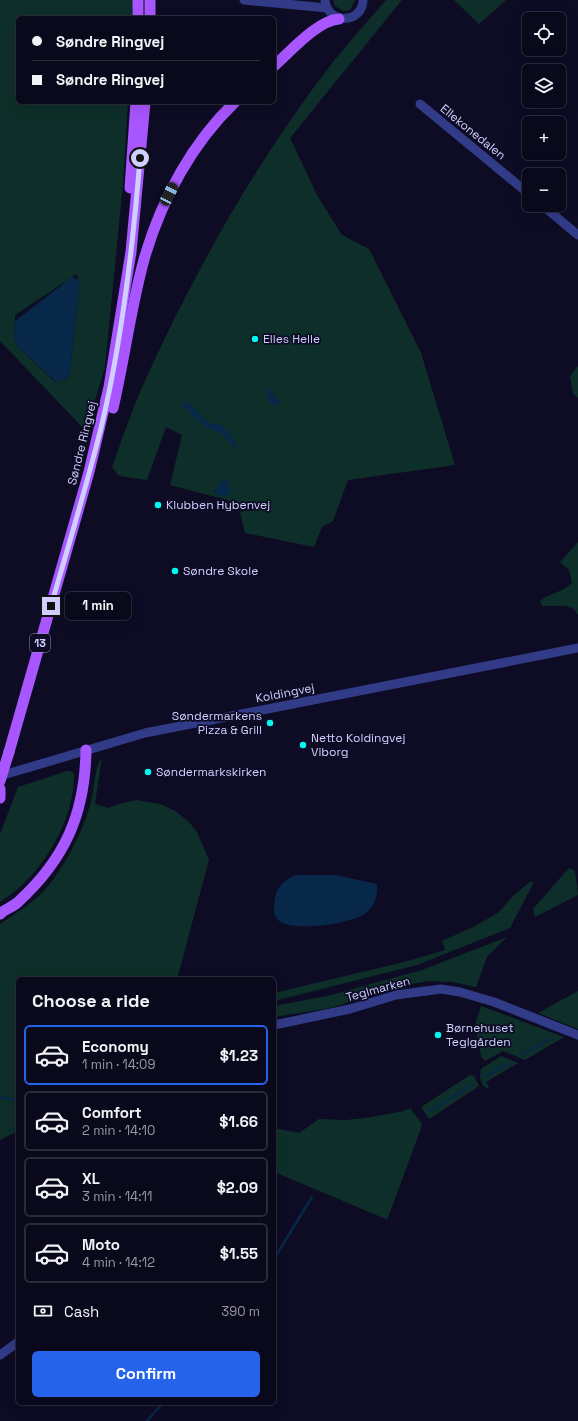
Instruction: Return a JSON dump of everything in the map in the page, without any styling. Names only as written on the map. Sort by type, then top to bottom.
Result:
[{"type":"main road","points":[[138,0],[138,16]]},
{"type":"main road","points":[[150,0],[150,16]]},
{"type":"main road","points":[[276,64],[316,29],[329,21],[339,19]]},
{"type":"main road","points":[[117,346],[136,104]]},
{"type":"main road","name":"Søndre Ringvej","points":[[0,780],[72,534],[101,427],[117,346],[131,252],[145,104]]},
{"type":"main road","points":[[72,534],[103,446],[118,387],[136,292],[153,232],[163,207],[191,155],[212,127],[233,104]]},
{"type":"main road","points":[[1,912],[16,904],[43,877],[59,856],[72,830],[81,802],[85,782],[86,750]]},
{"type":"main road","points":[[0,790],[0,798]]},
{"type":"street","points":[[244,0],[326,4],[330,13],[339,19],[355,16],[362,8],[363,0]]},
{"type":"street","points":[[281,3],[297,0]]},
{"type":"street","name":"Ellekonedalen","points":[[420,104],[522,188]]},
{"type":"street","points":[[550,212],[578,235]]},
{"type":"street","name":"Koldingvej","points":[[0,776],[146,733],[193,722],[578,648]]},
{"type":"street","name":"Teglmarken","points":[[276,1025],[350,1010],[396,995],[441,989],[460,992],[494,1002],[578,1035]]},
{"type":"street","points":[[0,1355],[16,1343]]},
{"type":"green space","points":[[0,0],[133,0],[132,16],[16,16],[16,104],[128,104],[123,184],[105,367],[86,431],[0,341]],"holes":[[[77,274],[79,291],[70,371],[67,379],[55,382],[19,348],[14,339],[15,315]]]},
{"type":"green space","points":[[333,0],[355,1],[350,10],[343,11],[335,6]]},
{"type":"green space","points":[[386,0],[402,0],[290,138],[318,197],[342,235],[369,249],[421,353],[455,465],[348,480],[333,521],[322,527],[314,547],[245,533],[240,512],[258,508],[170,485],[182,435],[166,427],[147,480],[119,476],[112,467],[139,395],[163,343],[205,259],[253,177],[305,99],[333,62]]},
{"type":"green space","points":[[454,0],[506,0],[479,24]]},
{"type":"green space","points":[[578,366],[578,398],[573,394],[570,376]]},
{"type":"green space","points":[[578,542],[578,615],[574,609],[566,606],[542,606],[540,601],[572,583],[569,570],[560,562]]},
{"type":"green space","points":[[102,757],[95,804],[108,808],[137,800],[160,804],[175,811],[189,822],[197,832],[209,860],[178,977],[16,977],[16,1132],[0,1140],[0,924],[28,905],[44,891],[72,850],[83,826],[92,799],[99,762]]},
{"type":"green space","points":[[71,771],[74,774],[73,792],[62,829],[52,847],[29,878],[15,892],[0,902],[0,834],[18,787]]},
{"type":"green space","points":[[569,868],[575,871],[578,895],[535,917],[533,909]]},
{"type":"green space","points":[[530,882],[534,882],[510,928],[417,965],[276,1000],[276,993],[408,961],[445,950],[442,941],[473,927],[498,913],[513,896]]},
{"type":"green space","points":[[507,937],[487,957],[476,987],[452,982],[428,981],[401,986],[330,1008],[276,1017],[276,1006],[327,996],[422,970]]},
{"type":"green space","points":[[578,991],[578,1029],[538,1013]]},
{"type":"green space","points":[[481,1006],[564,1037],[525,1060],[503,1051],[485,1061],[481,1056],[475,1025]]},
{"type":"green space","points":[[501,1056],[518,1063],[486,1082],[489,1088],[488,1089],[483,1085],[481,1080],[481,1069]]},
{"type":"green space","points":[[470,1075],[474,1076],[479,1086],[429,1119],[421,1107]]},
{"type":"green space","points":[[410,1108],[422,1124],[388,1218],[386,1219],[276,1173],[276,1128],[299,1133],[319,1119],[346,1120],[404,1111]]},
{"type":"water","points":[[74,277],[79,281],[79,291],[70,371],[67,379],[56,382],[19,348],[14,339],[15,321]]},
{"type":"water","points":[[267,387],[280,401],[278,406],[269,404],[269,398],[265,388]]},
{"type":"water","points":[[184,401],[193,407],[208,422],[220,424],[229,433],[239,452],[220,432],[205,427],[182,405]]},
{"type":"water","points":[[223,478],[226,478],[230,489],[230,494],[223,496],[214,492]]},
{"type":"water","points":[[295,875],[336,875],[377,884],[375,900],[367,912],[350,920],[308,926],[285,924],[278,920],[274,913],[276,895],[281,885]]},
{"type":"waterway","points":[[522,1055],[549,1039]]},
{"type":"waterway","points":[[487,1076],[507,1064]]},
{"type":"waterway","points":[[430,1111],[472,1085]]},
{"type":"waterway","points":[[0,1097],[15,1100],[16,1098]]},
{"type":"waterway","points":[[276,1256],[312,1197]]},
{"type":"waterway","points":[[147,1421],[161,1405]]},
{"type":"place","name":"Elles Helle","points":[[255,339]]},
{"type":"place","name":"Klubben Hybenvej","points":[[158,505]]},
{"type":"place","name":"Søndre Skole","points":[[175,571]]},
{"type":"place","name":"Søndermarkens Pizza & Grill","points":[[270,723]]},
{"type":"place","name":"Netto Koldingvej Viborg","points":[[303,745]]},
{"type":"place","name":"Søndermarkskirken","points":[[148,772]]},
{"type":"place","name":"Børnehuset Teglgården","points":[[438,1035]]},
{"type":"route","points":[[51,606],[89,472],[110,387],[131,252],[140,158]]}]
